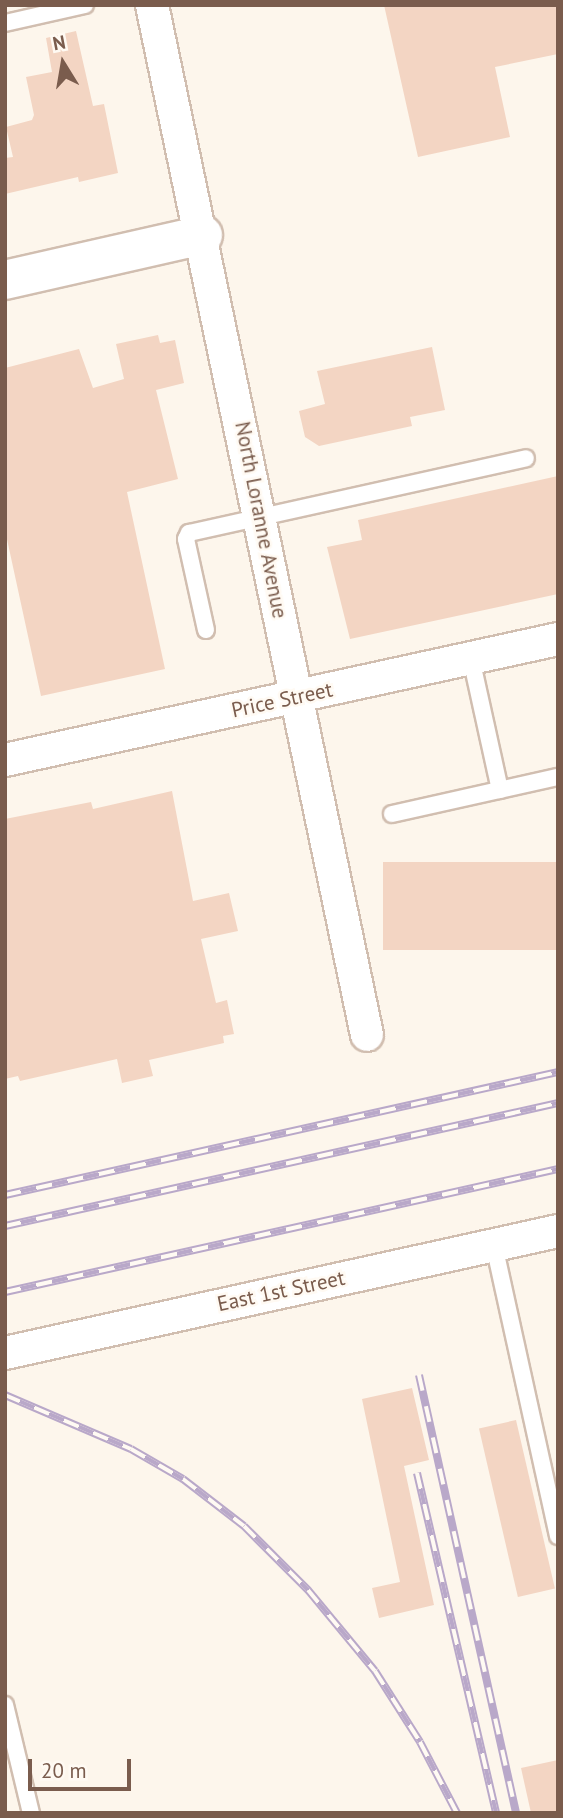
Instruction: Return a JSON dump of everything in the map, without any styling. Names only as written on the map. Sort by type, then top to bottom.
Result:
[{"type":"street","name":"North Loranne Avenue","points":[[152,5],[203,235],[367,1035]]},
{"type":"street","points":[[5,280],[203,235]]},
{"type":"street","name":"Price Street","points":[[5,760],[558,639]]},
{"type":"street","name":"East 1st Street","points":[[5,1353],[558,1231]]},
{"type":"lane","points":[[5,23],[85,5]]},
{"type":"lane","points":[[206,630],[186,539],[195,530],[526,458]]},
{"type":"lane","points":[[471,658],[500,790]]},
{"type":"lane","points":[[392,814],[558,777]]},
{"type":"lane","points":[[494,1245],[558,1536]]},
{"type":"lane","points":[[5,1705],[31,1813]]},
{"type":"building","points":[[384,5],[558,5],[558,54],[495,67],[510,137],[418,157]]},
{"type":"building","points":[[76,31],[93,106],[104,104],[118,173],[79,182],[78,177],[5,194],[5,158],[13,157],[6,127],[32,120],[34,115],[26,77],[52,72],[46,38]]},
{"type":"building","points":[[158,335],[160,343],[175,340],[184,383],[156,390],[178,479],[127,492],[165,669],[41,696],[5,530],[5,368],[79,349],[93,388],[124,379],[116,344]]},
{"type":"building","points":[[432,347],[445,410],[410,417],[412,426],[319,446],[305,437],[299,411],[325,404],[317,371]]},
{"type":"building","points":[[558,476],[558,594],[350,639],[327,547],[362,540],[358,520]]},
{"type":"building","points":[[172,791],[193,901],[229,893],[238,931],[201,939],[216,1003],[227,1000],[234,1034],[223,1036],[224,1043],[149,1060],[153,1076],[122,1083],[117,1059],[20,1081],[18,1076],[5,1079],[5,819],[91,802],[93,809]]},
{"type":"building","points":[[383,862],[558,862],[558,950],[383,950]]},
{"type":"building","points":[[412,1388],[429,1460],[404,1466],[434,1605],[379,1618],[372,1588],[400,1582],[362,1399]]},
{"type":"building","points":[[516,1420],[555,1589],[518,1597],[479,1429]]},
{"type":"building","points":[[558,1760],[558,1813],[531,1813],[521,1768]]},
{"type":"railway","points":[[5,1195],[558,1072]]},
{"type":"railway","points":[[5,1226],[558,1103]]},
{"type":"railway","points":[[5,1292],[558,1169]]},
{"type":"railway","points":[[419,1375],[516,1813]]},
{"type":"railway","points":[[5,1395],[131,1449],[183,1479],[244,1526],[308,1590],[375,1671],[420,1742],[457,1813]]},
{"type":"railway","points":[[417,1473],[496,1813]]}]
